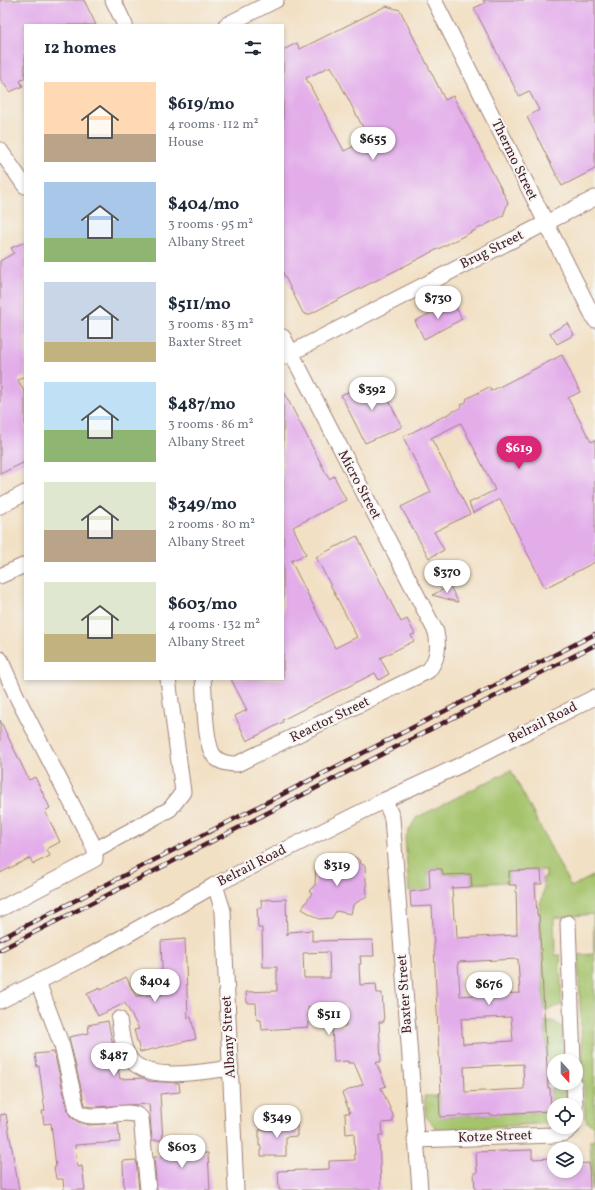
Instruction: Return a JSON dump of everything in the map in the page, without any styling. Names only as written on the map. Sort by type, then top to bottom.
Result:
[{"type":"street","points":[[113,0],[125,24]]},
{"type":"street","points":[[228,24],[276,0]]},
{"type":"street","name":"Thermo Street","points":[[434,0],[595,320]]},
{"type":"street","points":[[0,150],[24,185]]},
{"type":"street","name":"Brug Street","points":[[287,355],[595,198]]},
{"type":"street","name":"Micro Street","points":[[284,342],[287,355],[436,632]]},
{"type":"street","points":[[0,506],[24,494]]},
{"type":"street","points":[[0,576],[24,565]]},
{"type":"street","name":"Reactor Street","points":[[204,680],[207,733],[212,752],[219,760],[230,764],[236,764],[246,761],[428,671],[436,659],[438,641],[436,632]]},
{"type":"street","points":[[0,659],[17,697],[95,850],[95,859],[0,909]]},
{"type":"street","points":[[95,850],[170,809],[183,792],[168,680]]},
{"type":"street","name":"Belrail Road","points":[[0,1001],[91,955],[215,885],[385,800],[465,763],[595,697]]},
{"type":"street","name":"Baxter Street","points":[[385,800],[392,818],[415,1140],[420,1190]]},
{"type":"street","name":"Albany Street","points":[[215,885],[223,911],[236,1190]]},
{"type":"street","points":[[568,923],[573,1054]]},
{"type":"street","points":[[38,982],[62,1046],[77,1110],[86,1115],[134,1114],[141,1118],[148,1190]]},
{"type":"street","points":[[119,1019],[126,1052],[136,1065],[144,1069],[172,1074],[231,1068]]},
{"type":"street","name":"Kotze Street","points":[[415,1140],[560,1134]]},
{"type":"green space","points":[[511,770],[571,887],[595,875],[595,1139],[594,1126],[587,1122],[585,1116],[578,955],[594,954],[593,914],[554,918],[555,955],[560,955],[562,1005],[544,1011],[539,915],[540,902],[542,900],[544,887],[542,878],[546,877],[546,870],[509,871],[509,882],[472,884],[471,874],[443,875],[442,869],[429,869],[429,875],[433,875],[434,891],[409,891],[405,838],[416,818]]},
{"type":"green space","points":[[545,1020],[555,1022],[562,1027],[564,1054],[547,1054],[547,1062]]},
{"type":"green space","points":[[550,1090],[565,1090],[566,1098],[550,1098]]},
{"type":"green space","points":[[424,1096],[439,1096],[441,1117],[494,1114],[496,1116],[498,1114],[547,1111],[547,1123],[438,1130],[426,1117]]},
{"type":"green space","points":[[595,1139],[595,1190],[592,1190],[590,1140]]},
{"type":"building","points":[[0,0],[84,0],[96,24],[24,24],[24,79],[20,81],[23,86],[10,92],[0,79]]},
{"type":"building","points":[[483,0],[595,0],[595,169],[562,186],[527,117],[539,110],[529,91],[519,96],[474,8],[485,3]]},
{"type":"building","points":[[386,6],[400,10],[445,100],[453,96],[508,202],[503,216],[308,315],[303,313],[284,275],[284,50],[297,43],[300,49]],"holes":[[[331,66],[369,139],[344,151],[306,78]]]},
{"type":"building","points":[[24,242],[24,377],[18,380],[24,391],[24,462],[0,474],[0,261],[14,253],[11,248]]},
{"type":"building","points":[[453,302],[462,319],[424,339],[415,321]]},
{"type":"building","points":[[568,323],[574,335],[557,344],[550,333]]},
{"type":"building","points":[[562,355],[580,392],[568,398],[591,442],[595,440],[595,562],[545,588],[500,499],[473,513],[469,503],[495,490],[461,423],[431,438],[470,514],[434,532],[444,550],[429,558],[401,507],[431,492],[403,437],[462,407],[461,405],[467,401],[466,399],[489,387],[491,391]]},
{"type":"building","points":[[378,379],[402,427],[365,443],[341,395]]},
{"type":"building","points":[[284,392],[329,479],[334,476],[346,500],[293,527],[306,554],[291,561],[335,648],[357,637],[316,557],[357,536],[401,622],[407,619],[415,634],[411,635],[414,641],[380,658],[389,674],[379,680],[375,673],[282,720],[283,722],[247,741],[235,716],[247,710],[232,680],[284,680]]},
{"type":"building","points":[[450,586],[458,602],[432,595]]},
{"type":"building","points":[[0,720],[29,780],[35,777],[50,808],[45,811],[60,842],[47,849],[50,856],[33,864],[30,858],[0,873]]},
{"type":"building","points":[[343,854],[348,856],[349,854],[361,861],[360,863],[365,866],[367,896],[353,905],[351,914],[336,911],[332,918],[319,919],[302,909],[312,893],[309,891],[315,885],[316,867]]},
{"type":"building","points":[[429,869],[442,869],[443,875],[471,874],[472,887],[452,888],[457,938],[517,935],[516,885],[509,885],[509,871],[541,870],[542,884],[535,884],[537,915],[539,915],[547,1090],[550,1090],[550,1098],[547,1098],[547,1111],[499,1114],[496,1116],[490,1114],[440,1117],[439,1093],[441,1093],[432,906],[411,907],[410,892],[430,889]],"holes":[[[518,959],[520,993],[460,996],[458,962]],[[511,1017],[513,1041],[463,1044],[461,1019]],[[523,1064],[524,1089],[465,1092],[464,1067]]]},
{"type":"building","points":[[286,899],[287,936],[289,932],[312,930],[312,941],[373,940],[374,956],[360,956],[361,964],[359,964],[360,985],[376,984],[377,993],[382,993],[384,1022],[379,1022],[381,1062],[376,1062],[386,1086],[381,1088],[393,1115],[393,1122],[382,1123],[383,1135],[379,1135],[381,1190],[279,1190],[278,1171],[329,1169],[329,1161],[355,1160],[354,1133],[346,1134],[345,1113],[350,1113],[342,1093],[363,1084],[354,1063],[348,1063],[348,1061],[334,1062],[332,1027],[346,1026],[345,1005],[308,1007],[309,1027],[262,1030],[261,1020],[257,1020],[256,1003],[247,1003],[246,992],[277,991],[277,967],[263,967],[262,928],[258,928],[257,908],[262,908],[261,900]],"holes":[[[329,952],[330,978],[304,978],[303,953]]]},
{"type":"building","points":[[185,939],[188,1018],[191,1017],[196,1039],[140,1052],[134,1030],[139,1029],[125,1003],[98,1016],[87,994],[100,988],[101,990],[126,977],[136,996],[163,994],[161,941]]},
{"type":"building","points":[[108,1021],[120,1079],[144,1078],[148,1081],[179,1083],[180,1092],[160,1094],[163,1140],[152,1140],[149,1104],[92,1107],[85,1105],[69,1037],[89,1033],[88,1025]]},
{"type":"building","points":[[54,1052],[68,1112],[71,1117],[78,1122],[89,1125],[118,1123],[120,1142],[75,1145],[77,1167],[82,1166],[85,1190],[64,1190],[63,1179],[56,1179],[51,1123],[44,1124],[42,1111],[45,1111],[39,1066],[37,1067],[35,1054]]},
{"type":"building","points":[[6,1114],[19,1190],[0,1190],[0,1115]]},
{"type":"building","points":[[297,1120],[297,1136],[286,1137],[286,1156],[261,1156],[261,1146],[259,1146],[259,1130],[272,1130],[273,1128],[283,1124],[282,1121]]},
{"type":"building","points":[[187,1142],[188,1154],[208,1153],[210,1190],[157,1190],[154,1157],[165,1156],[164,1143]]},
{"type":"building","points":[[532,1150],[532,1159],[547,1158],[547,1178],[583,1178],[583,1163],[589,1163],[590,1190],[475,1190],[474,1173],[477,1173],[476,1152]]},
{"type":"building","points":[[136,1160],[139,1190],[124,1190],[123,1161]]},
{"type":"railway","points":[[0,939],[595,634]]},
{"type":"railway","points":[[0,950],[595,645]]}]
